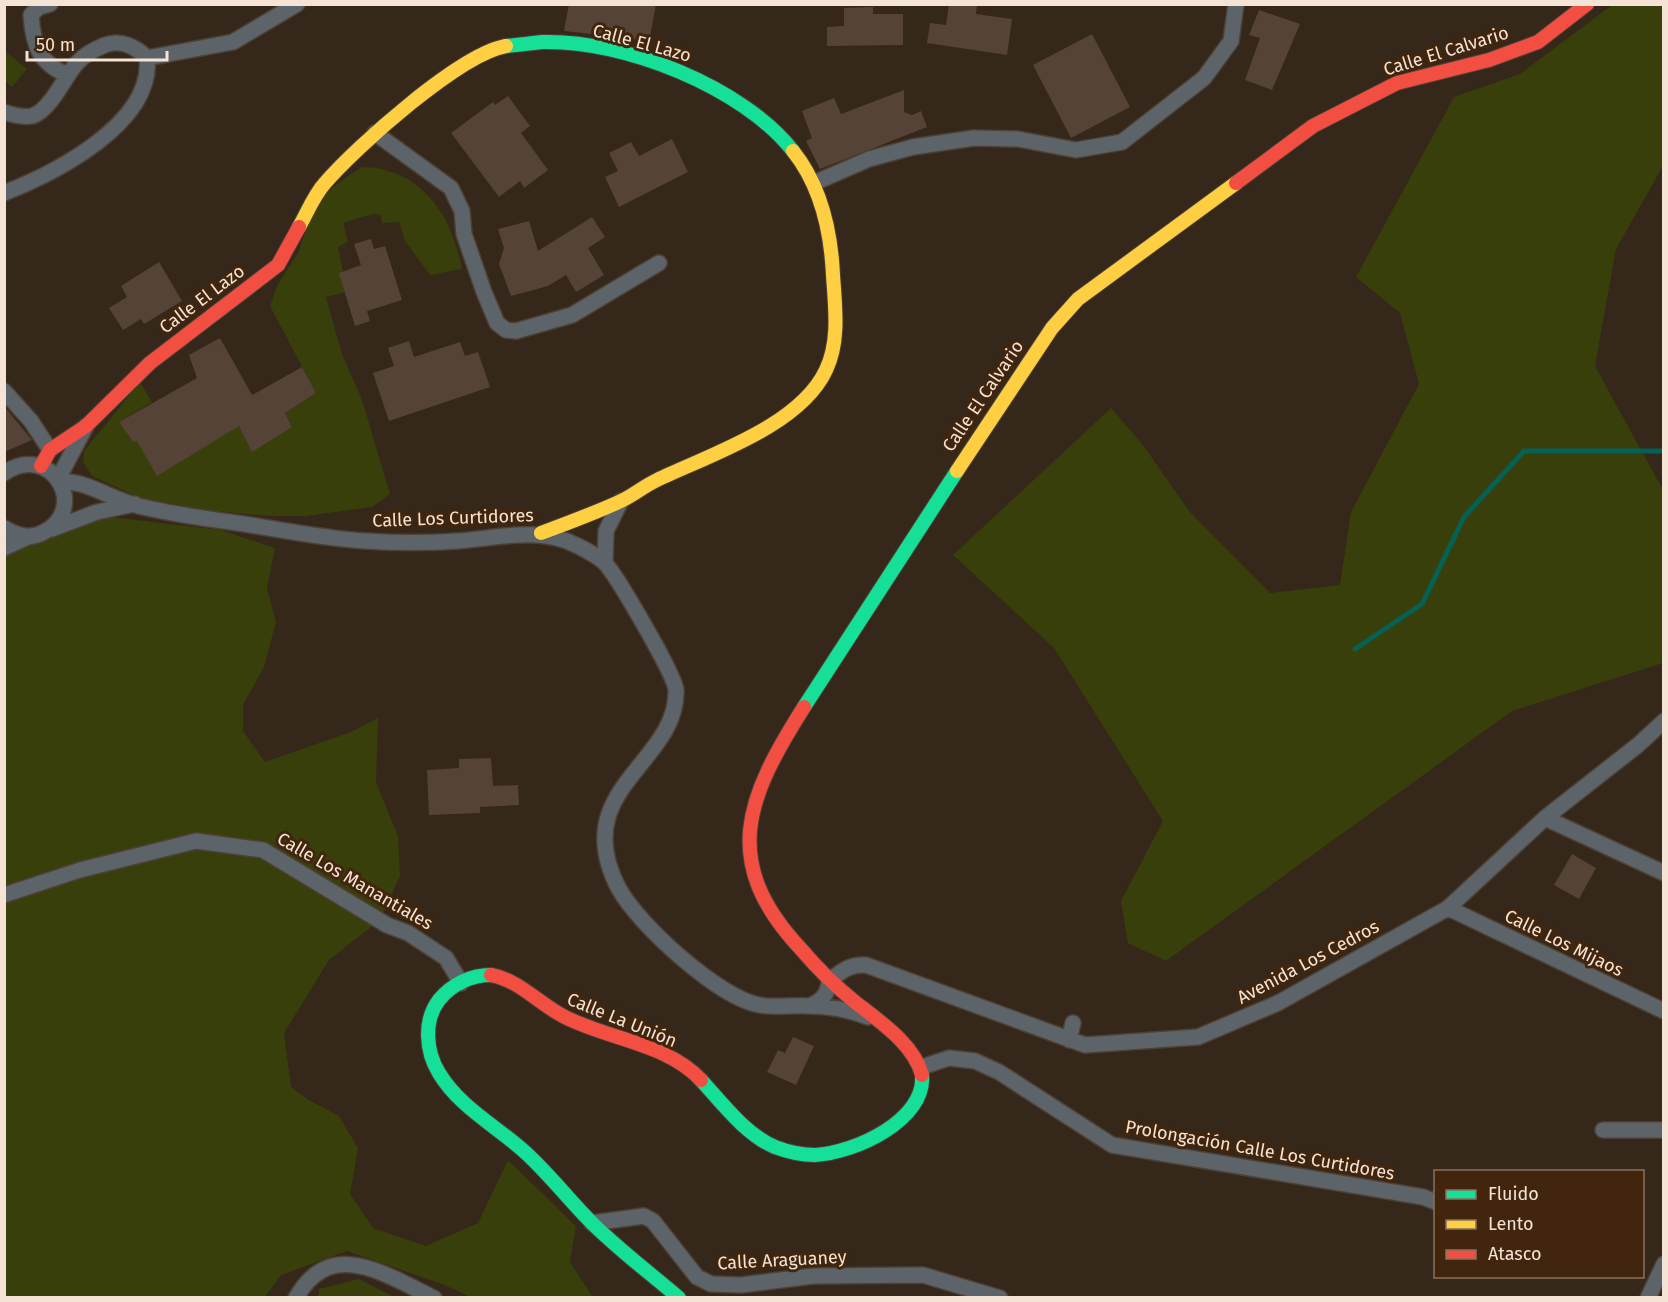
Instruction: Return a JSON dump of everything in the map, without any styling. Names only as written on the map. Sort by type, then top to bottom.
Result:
[{"type":"street","points":[[50,4],[39,7],[31,15],[32,36],[52,69],[68,75]]},
{"type":"street","points":[[147,58],[233,42],[297,4]]},
{"type":"street","points":[[814,183],[869,159],[913,147],[963,140],[1018,139],[1076,150],[1122,142],[1204,78],[1231,41],[1236,4]]},
{"type":"street","name":"Calle El Calvario","points":[[873,1019],[829,981],[777,921],[756,886],[751,851],[751,822],[756,804],[784,741],[902,552],[1052,328],[1078,299],[1096,284],[1313,126],[1397,83],[1489,60],[1538,42],[1587,4]]},
{"type":"street","name":"Calle El Lazo","points":[[41,466],[50,450],[86,426],[150,363],[255,285],[278,265],[322,185],[375,133],[485,50],[540,42],[606,50],[657,64],[718,89],[756,114],[786,142],[814,183],[834,262],[834,340],[820,380],[802,400],[734,445],[652,482],[621,501],[541,533]]},
{"type":"street","points":[[4,112],[26,116],[44,110],[79,61],[93,50],[111,43],[135,46],[147,58],[148,68],[143,88],[130,111],[104,136],[71,162],[4,193]]},
{"type":"street","points":[[375,133],[451,188],[462,211],[464,234],[484,292],[498,323],[506,330],[516,331],[572,315],[659,263]]},
{"type":"street","points":[[4,391],[31,421],[50,450]]},
{"type":"street","name":"Calle El Lazo","points":[[59,480],[86,426]]},
{"type":"street","points":[[4,473],[16,466],[41,466],[59,480],[64,491],[63,512],[50,529]]},
{"type":"street","name":"Calle Los Curtidores","points":[[59,480],[72,481],[135,504],[216,520],[365,541],[455,541],[541,533],[577,545],[605,563],[652,638],[676,687],[673,715],[623,786],[611,808],[604,836],[608,862],[619,888],[649,927],[678,955],[710,979],[759,1005],[810,1006],[858,1013],[873,1019]]},
{"type":"street","points":[[605,563],[606,531],[621,501]]},
{"type":"street","name":"Calle Los Curtidores","points":[[28,537],[96,512],[135,504]]},
{"type":"street","points":[[4,528],[16,535],[28,537]]},
{"type":"street","points":[[4,548],[28,537]]},
{"type":"street","name":"Avenida Los Cedros","points":[[829,981],[845,968],[866,965],[1085,1045],[1198,1037],[1278,1003],[1448,908],[1545,818],[1638,745],[1664,721]]},
{"type":"street","points":[[1545,818],[1664,873]]},
{"type":"street","name":"Calle Los Manantiales","points":[[4,894],[80,870],[195,841],[263,850],[387,925],[408,933],[446,958],[461,983]]},
{"type":"street","name":"Calle Los Mijaos","points":[[1448,908],[1664,1011]]},
{"type":"street","name":"Calle La Unión","points":[[679,1298],[592,1223],[528,1155],[465,1104],[439,1073],[429,1044],[427,1030],[436,1003],[461,983],[474,976],[501,977],[548,1008],[585,1028],[668,1057],[692,1070],[757,1138],[778,1150],[800,1154],[823,1154],[844,1148],[891,1126],[919,1099],[923,1089],[922,1066]]},
{"type":"street","points":[[810,1006],[822,1000],[828,991],[829,981]]},
{"type":"street","points":[[873,1019],[906,1046],[922,1066]]},
{"type":"street","points":[[1069,1040],[1072,1023]]},
{"type":"street","name":"Prolongación Calle Los Curtidores","points":[[922,1066],[949,1058],[975,1061],[999,1072],[1112,1145],[1423,1197],[1434,1201]]},
{"type":"street","points":[[1603,1130],[1664,1130]]},
{"type":"street","name":"Calle Araguaney","points":[[592,1223],[644,1216],[653,1221],[697,1277],[711,1284],[741,1285],[813,1276],[923,1275],[1000,1298]]},
{"type":"street","points":[[296,1298],[306,1281],[326,1266],[343,1263],[369,1268],[434,1298]]},
{"type":"street","points":[[1648,1298],[1664,1264]]},
{"type":"green space","points":[[1612,5],[1663,5],[1663,166],[1616,249],[1595,366],[1663,490],[1663,663],[1512,711],[1166,961],[1128,943],[1121,901],[1163,821],[1054,648],[953,555],[1111,408],[1143,445],[1189,511],[1270,593],[1340,585],[1351,512],[1419,384],[1400,313],[1356,277],[1454,97],[1520,74]]},
{"type":"green space","points":[[5,51],[27,69],[12,87],[5,81]]},
{"type":"green space","points":[[362,167],[383,169],[401,176],[417,185],[430,198],[442,213],[450,230],[462,269],[430,275],[405,241],[399,222],[382,223],[381,215],[373,214],[343,223],[348,242],[338,247],[347,292],[326,297],[342,354],[362,400],[390,494],[372,507],[306,516],[271,516],[213,511],[140,498],[92,476],[83,462],[84,451],[140,382],[152,402],[119,422],[133,442],[239,426],[252,451],[292,426],[285,413],[316,393],[270,306],[278,284],[298,253],[315,204],[339,182]]},
{"type":"green space","points":[[111,517],[221,530],[275,548],[267,588],[276,622],[264,667],[243,705],[243,731],[265,762],[351,732],[378,718],[376,782],[398,836],[400,876],[380,920],[329,960],[284,1033],[291,1087],[307,1099],[339,1116],[358,1148],[350,1194],[373,1228],[426,1246],[478,1223],[508,1160],[576,1226],[570,1262],[593,1297],[470,1297],[445,1285],[347,1251],[281,1275],[265,1297],[5,1298],[5,554],[78,525]]},
{"type":"green space","points":[[359,1279],[394,1297],[318,1297],[319,1289]]},
{"type":"building","points":[[569,4],[656,4],[649,42],[628,38],[628,42],[564,31]]},
{"type":"building","points":[[949,4],[977,4],[976,14],[1012,19],[1007,55],[927,43],[930,23],[946,25]]},
{"type":"building","points":[[873,7],[873,14],[903,14],[903,45],[827,46],[827,27],[844,26],[844,8]]},
{"type":"building","points":[[1259,10],[1300,24],[1272,90],[1245,80],[1260,38],[1249,35]]},
{"type":"building","points":[[1092,34],[1130,107],[1071,138],[1033,65]]},
{"type":"building","points":[[904,90],[904,112],[912,115],[921,111],[927,127],[820,169],[806,141],[812,138],[802,111],[834,98],[841,114]]},
{"type":"building","points":[[508,96],[530,126],[521,133],[548,170],[524,188],[520,181],[499,197],[451,133],[493,102],[495,105]]},
{"type":"building","points":[[672,139],[688,172],[619,207],[605,177],[618,171],[609,153],[631,142],[639,156]]},
{"type":"building","points":[[592,217],[605,237],[588,248],[604,275],[576,292],[566,275],[548,286],[511,296],[499,264],[504,248],[498,229],[529,221],[538,251]]},
{"type":"building","points":[[371,239],[374,249],[385,246],[402,300],[367,311],[370,321],[355,326],[339,273],[361,265],[354,244]]},
{"type":"building","points":[[159,262],[182,301],[144,324],[141,319],[123,330],[109,308],[127,297],[121,286]]},
{"type":"building","points":[[220,338],[252,395],[302,367],[316,393],[285,413],[292,427],[252,452],[239,426],[157,476],[137,441],[133,442],[119,422],[197,378],[189,355]]},
{"type":"building","points":[[409,341],[414,357],[460,342],[465,356],[478,352],[490,387],[389,421],[373,373],[394,366],[388,348]]},
{"type":"building","points":[[4,406],[32,440],[4,452]]},
{"type":"building","points":[[491,758],[493,786],[518,785],[519,805],[480,807],[480,813],[429,815],[427,770],[459,768],[459,759]]},
{"type":"building","points":[[1572,854],[1596,868],[1579,899],[1554,885]]},
{"type":"building","points":[[793,1037],[814,1046],[796,1085],[767,1072],[778,1050],[785,1053]]},
{"type":"waterway","points":[[1355,649],[1422,604],[1464,517],[1524,451],[1664,451]]},
{"type":"traffic: fast","points":[[506,46],[543,42],[575,43],[645,59],[680,72],[744,107],[771,128],[793,151]]},
{"type":"traffic: fast","points":[[804,707],[957,471]]},
{"type":"traffic: fast","points":[[491,975],[476,977],[456,985],[444,994],[434,1008],[430,1017],[428,1036],[431,1056],[439,1073],[468,1107],[526,1153],[602,1233],[679,1298]]},
{"type":"traffic: fast","points":[[701,1080],[744,1127],[764,1142],[790,1152],[815,1155],[831,1153],[867,1141],[900,1120],[913,1106],[920,1091],[922,1075]]},
{"type":"traffic: slow","points":[[299,227],[325,183],[384,126],[437,83],[486,53],[506,46]]},
{"type":"traffic: slow","points":[[541,533],[621,501],[657,480],[751,437],[775,423],[813,390],[826,370],[835,335],[832,259],[823,210],[811,179],[793,151]]},
{"type":"traffic: slow","points":[[957,471],[1052,328],[1078,299],[1236,183]]},
{"type":"traffic: jam","points":[[1236,183],[1313,126],[1397,83],[1489,60],[1538,42],[1587,4]]},
{"type":"traffic: jam","points":[[41,466],[50,450],[86,426],[150,363],[278,265],[299,227]]},
{"type":"traffic: jam","points":[[804,707],[768,770],[756,800],[750,829],[751,857],[758,886],[775,916],[800,948],[833,983],[904,1043],[912,1053],[922,1075]]},
{"type":"traffic: jam","points":[[491,975],[511,982],[554,1011],[580,1024],[671,1058],[701,1080]]}]
